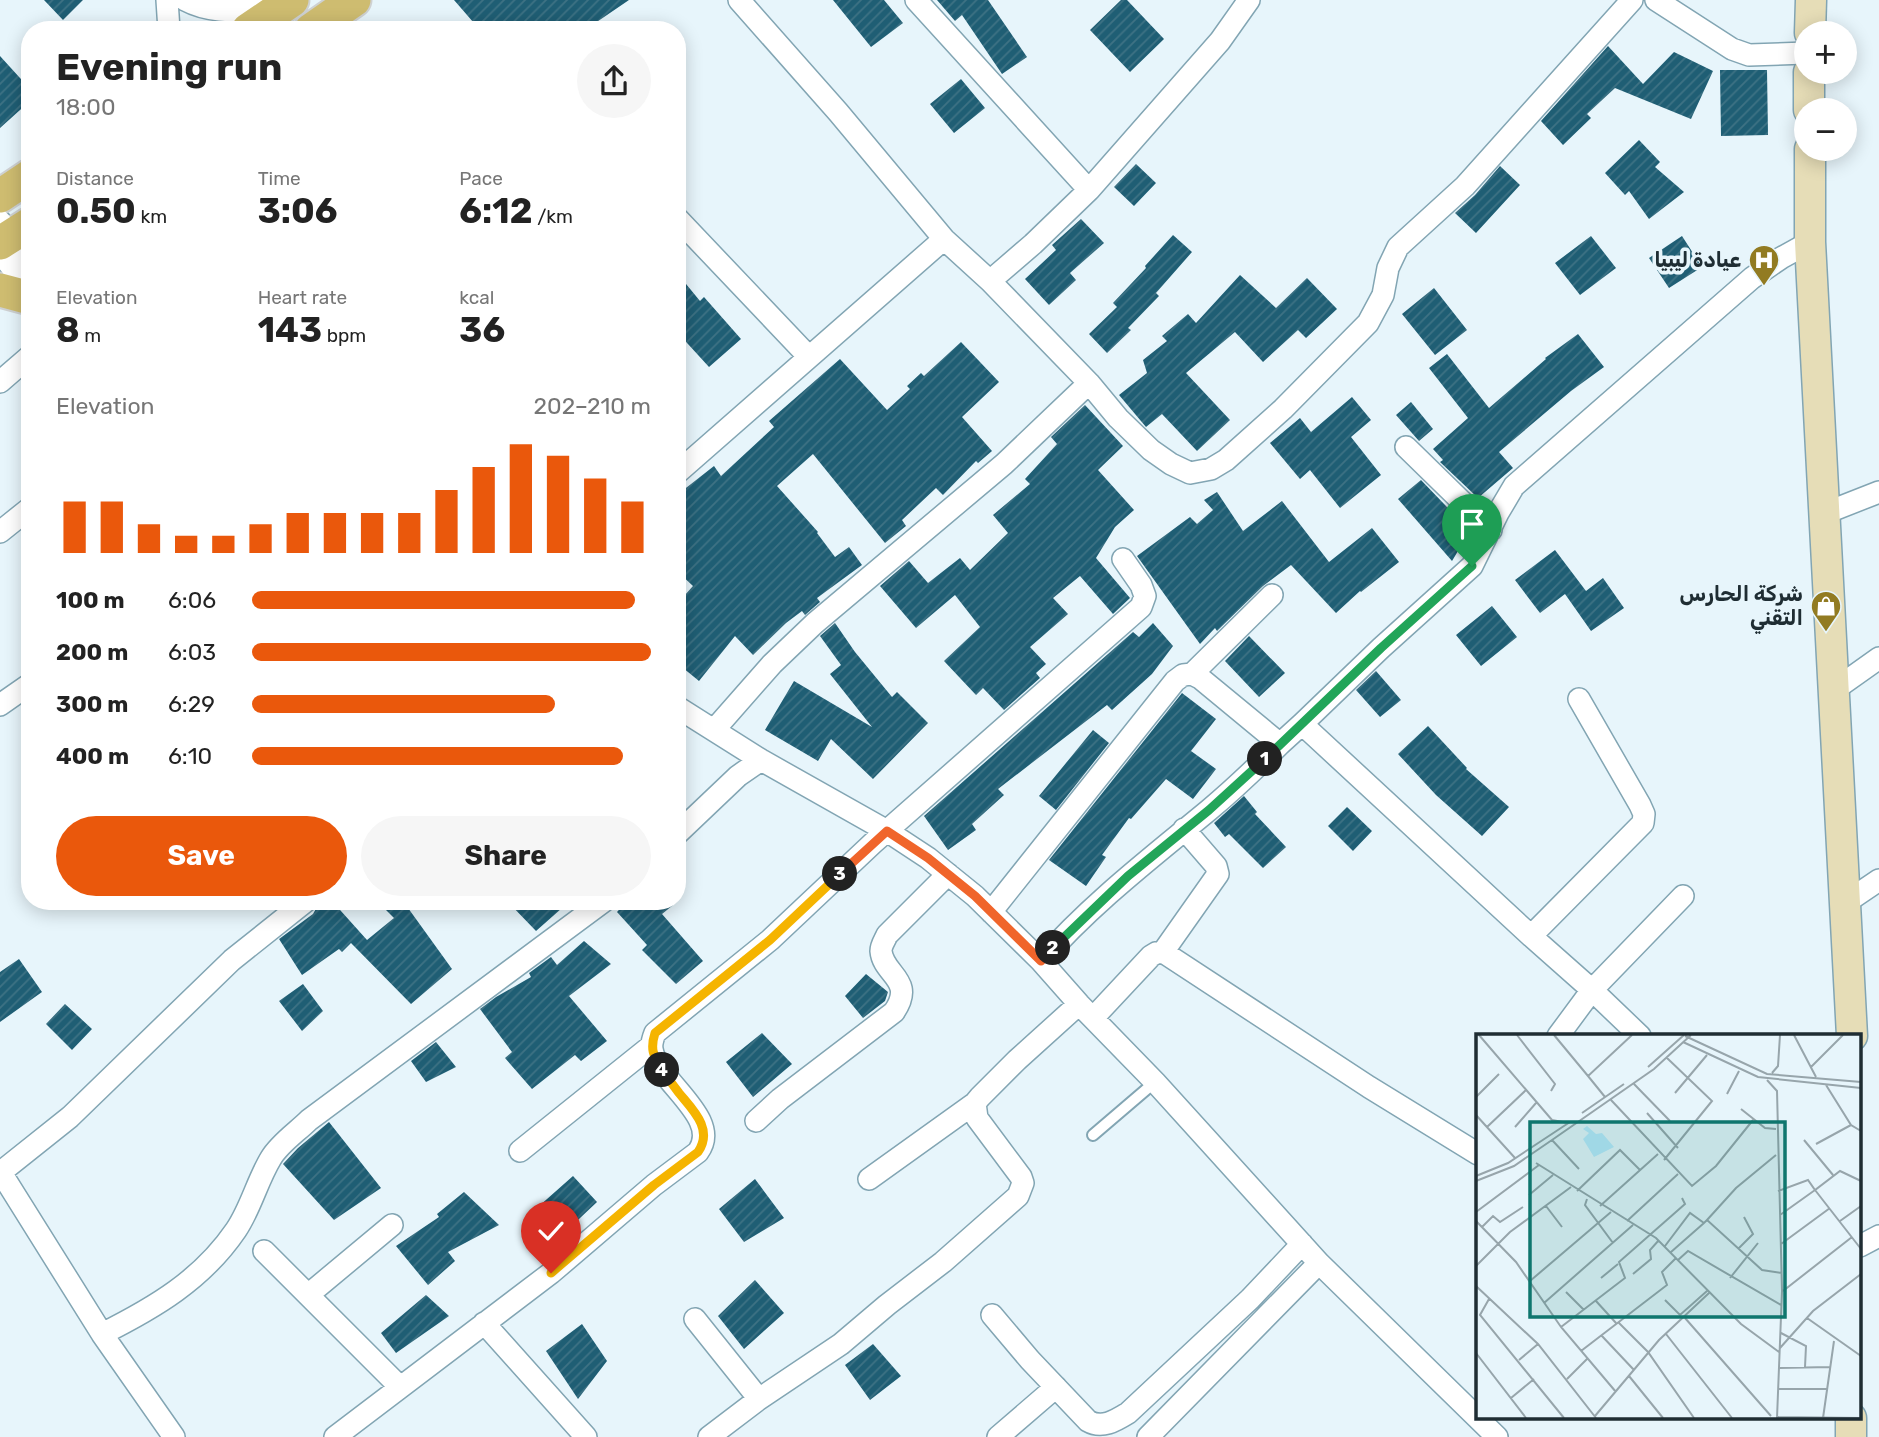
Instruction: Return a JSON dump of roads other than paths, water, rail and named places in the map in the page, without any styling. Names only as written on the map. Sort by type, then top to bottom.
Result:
[{"type":"main road","points":[[324,21],[354,0]]},
{"type":"main road","points":[[1810,21],[1811,0]]},
{"type":"main road","points":[[262,21],[286,5]]},
{"type":"main road","points":[[1810,161],[1810,242],[1823,514],[1852,1034]]},
{"type":"main road","points":[[0,196],[21,182]]},
{"type":"main road","points":[[0,290],[21,296]]},
{"type":"street","points":[[167,0],[168,21]]},
{"type":"street","points":[[185,0],[222,11],[286,5]]},
{"type":"street","points":[[739,0],[838,112],[944,239],[990,281],[1150,450],[1190,473],[1211,469],[1226,460],[1283,409],[1368,323],[1382,295],[1388,268],[1398,247],[1465,186],[1632,0]]},
{"type":"street","points":[[916,0],[1089,190]]},
{"type":"street","points":[[990,281],[1089,190],[1220,41],[1249,0]]},
{"type":"street","points":[[1656,0],[1732,49],[1749,55],[1794,53]]},
{"type":"street","points":[[686,227],[809,357]]},
{"type":"street","points":[[686,465],[944,239]]},
{"type":"street","points":[[12,240],[21,264]]},
{"type":"street","points":[[1041,961],[1128,876],[1229,792],[1472,566],[1514,486],[1752,278],[1810,242]]},
{"type":"street","points":[[0,382],[21,364]]},
{"type":"street","points":[[714,730],[772,664],[816,623],[1004,464],[1089,383]]},
{"type":"street","points":[[1406,447],[1491,530]]},
{"type":"street","points":[[1823,514],[1879,492]]},
{"type":"street","points":[[0,532],[21,515]]},
{"type":"street","points":[[520,1151],[651,1046],[655,1033],[770,940],[887,831],[1141,607],[1145,596],[1141,585],[1123,559]]},
{"type":"street","points":[[1192,674],[1272,595]]},
{"type":"street","points":[[1834,690],[1879,658]]},
{"type":"street","points":[[991,912],[1168,689],[1183,675],[1192,674],[1200,678],[1280,744]]},
{"type":"street","points":[[0,705],[21,690]]},
{"type":"street","points":[[1531,936],[1643,823],[1644,814],[1640,805],[1579,699]]},
{"type":"street","points":[[686,713],[761,760],[887,831],[928,858],[975,896],[1041,961],[1319,1263],[1476,1416]]},
{"type":"street","points":[[1302,724],[1638,1034]]},
{"type":"street","points":[[686,825],[738,776],[761,760]]},
{"type":"street","points":[[1163,952],[1218,874],[1216,866],[1184,829]]},
{"type":"street","points":[[756,1121],[780,1099],[894,1012],[902,998],[901,986],[883,958],[881,948],[887,935],[948,874]]},
{"type":"street","points":[[1846,903],[1879,880]]},
{"type":"street","points":[[1559,1034],[1592,990],[1684,897]]},
{"type":"street","points":[[174,1437],[102,1334],[1,1172],[69,1117],[232,960],[295,910]]},
{"type":"street","points":[[102,1334],[171,1295],[192,1280],[211,1261],[236,1230],[272,1157],[309,1120],[592,910]]},
{"type":"street","points":[[869,1179],[975,1103],[1017,1060],[1086,1011],[1151,956],[1163,952],[1369,1087],[1476,1150]]},
{"type":"street","points":[[335,1437],[551,1273],[654,1185],[698,1152],[703,1145],[702,1126],[697,1114],[662,1070],[651,1046]]},
{"type":"street","points":[[709,1437],[759,1399],[841,1344],[943,1262],[1018,1196],[1023,1183],[1021,1177],[977,1118],[975,1103]]},
{"type":"street","points":[[308,1295],[391,1225]]},
{"type":"street","points":[[1862,1245],[1879,1236]]},
{"type":"street","points":[[992,1315],[1030,1360],[1092,1424],[1105,1424],[1128,1413],[1250,1299],[1302,1244]]},
{"type":"street","points":[[264,1251],[400,1387]]},
{"type":"street","points":[[1148,1437],[1319,1263]]},
{"type":"street","points":[[695,1319],[759,1399]]},
{"type":"street","points":[[484,1323],[586,1437]]},
{"type":"street","points":[[998,1437],[1056,1387]]},
{"type":"street","points":[[1480,1420],[1497,1437]]},
{"type":"lane","points":[[1093,1135],[1154,1082]]},
{"type":"place","name":"عيادة ليبيا","points":[[1764,287]]},
{"type":"place","name":"شركة الحارس التقني","points":[[1826,633]]}]
